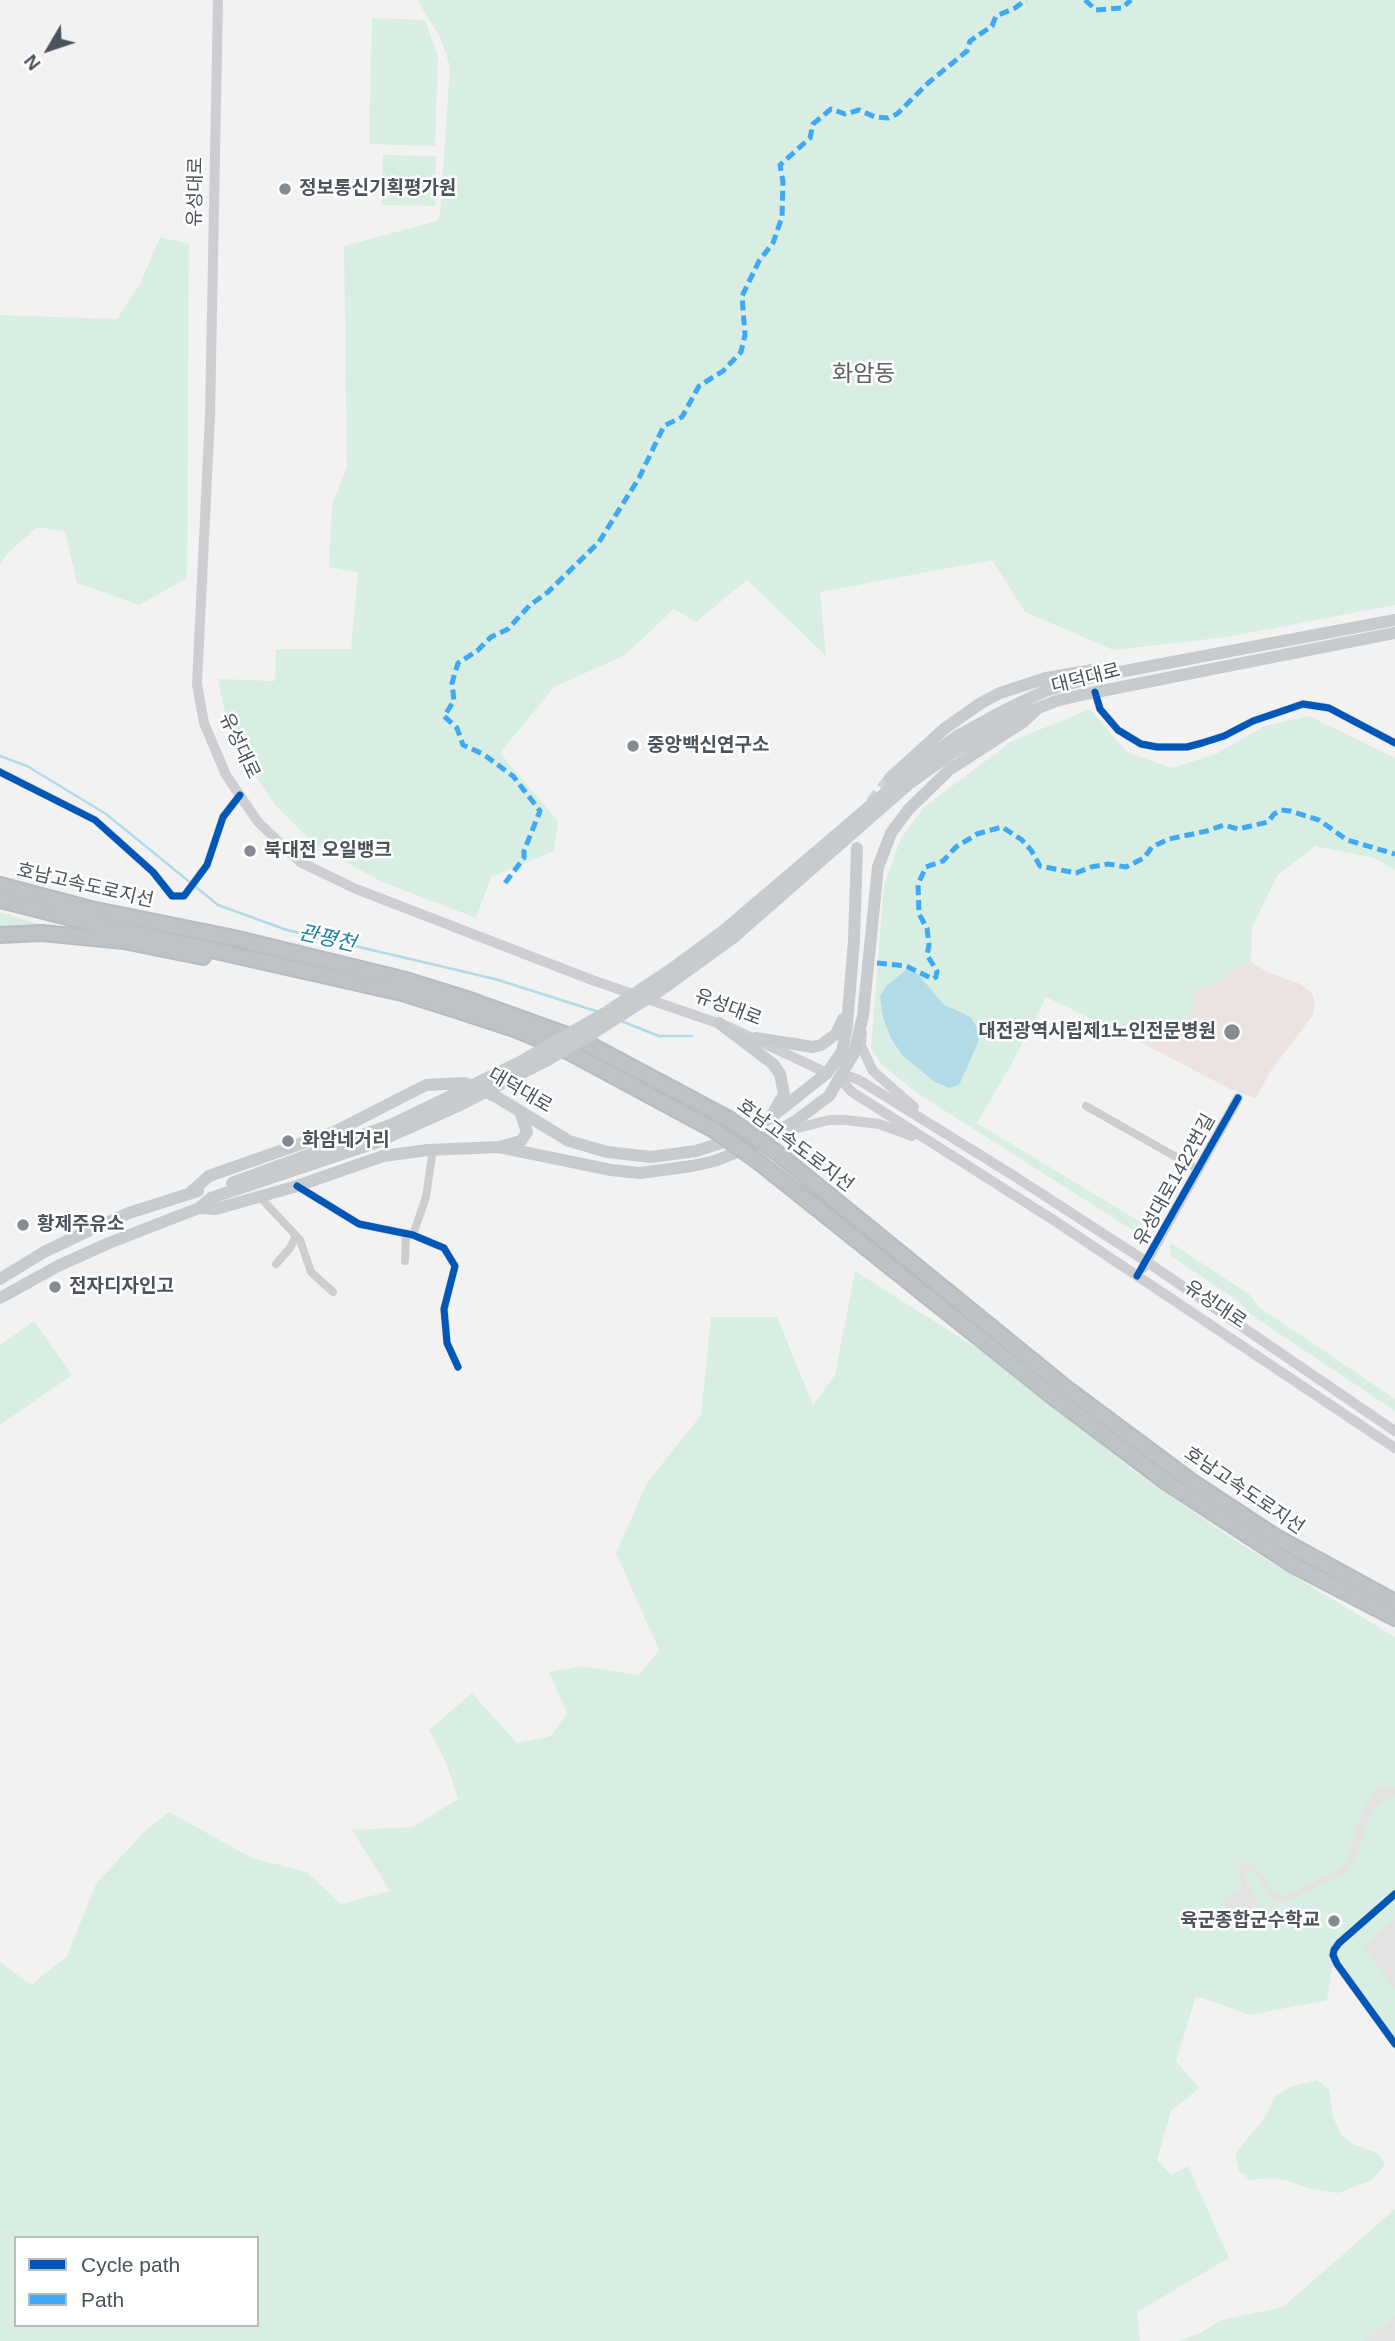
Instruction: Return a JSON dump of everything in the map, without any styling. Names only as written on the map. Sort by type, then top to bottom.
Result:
[{"type":"highway","name":"호남고속도로지선","points":[[0,885],[91,909],[234,938],[406,980],[580,1040],[729,1119],[776,1152],[1066,1388],[1191,1480],[1276,1538],[1395,1602]]},
{"type":"highway","name":"호남고속도로지선","points":[[0,900],[402,993],[517,1030],[571,1054],[715,1130],[1052,1396],[1166,1482],[1293,1565],[1395,1618]]},
{"type":"highway","points":[[0,935],[42,933],[124,941],[385,997],[402,993]]},
{"type":"main road","name":"유성대로","points":[[218,0],[210,415],[197,684],[204,723],[226,775],[258,822],[300,862],[356,889],[592,980],[719,1023],[833,1076],[852,1092],[1138,1276],[1395,1448]]},
{"type":"main road","name":"대덕대로","points":[[1127,670],[1395,620]]},
{"type":"main road","name":"대덕대로","points":[[728,935],[910,783],[952,753],[1006,721],[1056,701],[1095,692],[1395,633]]},
{"type":"main road","points":[[890,778],[944,729],[1000,693],[1046,678],[1084,671],[1110,668],[1127,670]]},
{"type":"main road","points":[[199,1209],[211,1198],[375,1143],[456,1100],[605,1013],[728,935],[869,805],[957,736],[1045,691],[1127,670]]},
{"type":"main road","points":[[934,1127],[869,1065],[861,1046],[878,867],[891,833],[908,810],[949,770],[1023,722],[1037,709]]},
{"type":"main road","points":[[499,1147],[611,1171],[640,1173],[715,1161],[747,1149],[776,1133],[829,1096],[842,1052],[848,1005],[857,899],[857,848]]},
{"type":"main road","points":[[756,1038],[813,1047],[821,1045],[836,1034],[848,1005]]},
{"type":"main road","points":[[833,1076],[852,1058],[863,1016]]},
{"type":"main road","points":[[719,1023],[773,1064],[780,1074],[784,1094],[769,1119]]},
{"type":"main road","name":"유성대로","points":[[833,1076],[859,1080],[934,1127],[1147,1262],[1395,1431]]},
{"type":"main road","name":"대덕대로","points":[[191,1192],[209,1176],[334,1132],[426,1085],[465,1083],[495,1096],[569,1141],[607,1152],[651,1157],[696,1151],[721,1143],[769,1119],[833,1076]]},
{"type":"main road","name":"유성대로1422번길","points":[[1138,1276],[1238,1098]]},
{"type":"main road","name":"대덕대로","points":[[0,1279],[44,1252],[129,1213],[191,1192],[212,1190],[456,1100]]},
{"type":"main road","points":[[776,1133],[793,1118],[795,1111],[784,1108]]},
{"type":"main road","points":[[0,1298],[32,1279],[96,1249],[199,1209],[216,1209],[260,1197],[383,1156],[433,1149],[499,1147],[521,1141],[527,1132],[520,1111]]},
{"type":"main road","points":[[776,1133],[830,1121],[862,1121],[908,1134],[946,1151]]},
{"type":"street","points":[[1095,692],[1100,709],[1118,730],[1141,744],[1157,747],[1172,748],[1202,743],[1224,736],[1252,721],[1303,704],[1329,708],[1395,743]]},
{"type":"street","points":[[0,772],[95,820],[153,872],[172,895],[184,896],[207,865],[223,817],[240,795]]},
{"type":"street","points":[[1086,1107],[1199,1170]]},
{"type":"street","points":[[405,1261],[410,1234],[426,1197],[433,1149]]},
{"type":"street","points":[[298,1186],[359,1224],[410,1234],[444,1248],[454,1262],[444,1309],[447,1343],[458,1367]]},
{"type":"street","points":[[260,1197],[296,1236],[304,1248],[312,1272],[333,1292]]},
{"type":"street","points":[[276,1264],[296,1236]]},
{"type":"street","points":[[1395,1894],[1339,1943],[1333,1955],[1395,2044]]},
{"type":"shaded area","name":"대전광역시립제1노인전문병원","points":[[1251,962],[1269,973],[1298,983],[1312,993],[1315,1003],[1313,1015],[1270,1072],[1256,1098],[1230,1089],[1144,1044],[1166,1030],[1184,1029],[1199,988],[1223,980],[1231,972]]},
{"type":"shaded area","name":"육군종합군수학교","points":[[1380,1784],[1395,1786],[1395,2051],[1332,1960],[1239,1926],[1221,1901],[1239,1889],[1229,1862]]},
{"type":"shaded area","points":[[1395,2316],[1395,2341],[1363,2341]]},
{"type":"green space","points":[[417,0],[1395,0],[1395,605],[1227,637],[1113,650],[1025,612],[992,560],[820,592],[826,656],[747,580],[696,622],[674,609],[625,655],[554,687],[500,753],[558,821],[554,851],[491,877],[476,918],[380,881],[314,844],[275,805],[240,752],[228,729],[218,679],[275,681],[276,649],[351,649],[358,572],[329,567],[332,505],[347,467],[344,246],[437,221],[440,215],[450,66],[441,39]]},
{"type":"green space","points":[[372,18],[425,20],[438,56],[435,146],[369,144]]},
{"type":"green space","points":[[383,155],[436,156],[435,206],[382,205]]},
{"type":"green space","points":[[160,237],[189,244],[187,578],[139,605],[77,583],[65,531],[37,527],[6,555],[0,565],[0,315],[117,319],[141,282]]},
{"type":"green space","points":[[1090,709],[1127,752],[1172,768],[1216,754],[1264,726],[1309,716],[1395,758],[1395,870],[1374,858],[1315,846],[1277,876],[1252,928],[1251,962],[1231,972],[1223,980],[1199,988],[1184,1029],[1166,1030],[1144,1044],[1046,997],[977,1123],[1142,1223],[1138,1230],[1134,1231],[917,1093],[882,1065],[871,1048],[884,885],[901,838],[924,807],[1012,741]],"holes":[[[919,975],[944,1006],[963,1013],[978,1043],[959,1084],[935,1082],[904,1056],[891,1039]]]},
{"type":"green space","points":[[0,912],[53,928],[0,930]]},
{"type":"green space","points":[[1171,1243],[1249,1294],[1259,1307],[1395,1399],[1395,1411],[1250,1314],[1241,1303],[1171,1256]]},
{"type":"green space","points":[[855,1271],[994,1359],[1138,1474],[1239,1543],[1395,1637],[1395,1786],[1380,1784],[1365,1804],[1342,1867],[1283,1897],[1271,1890],[1253,1864],[1244,1862],[1238,1868],[1242,1886],[1222,1901],[1239,1926],[1264,1917],[1245,1878],[1244,1873],[1247,1870],[1253,1871],[1272,1900],[1279,1904],[1339,1877],[1355,1859],[1372,1812],[1384,1800],[1395,1797],[1395,1891],[1336,1943],[1327,2000],[1250,2015],[1196,1996],[1176,2061],[1199,2088],[1171,2111],[1157,2160],[1171,2175],[1188,2166],[1229,2258],[1137,2312],[1140,2341],[0,2341],[0,1962],[31,1985],[67,1956],[96,1884],[145,1831],[169,1812],[252,1858],[307,1872],[341,1904],[390,1891],[352,1830],[413,1827],[458,1799],[446,1763],[429,1730],[472,1693],[517,1743],[551,1736],[567,1713],[549,1672],[580,1666],[639,1675],[659,1650],[616,1553],[647,1483],[701,1415],[711,1317],[777,1317],[813,1405],[835,1375]]},
{"type":"green space","points":[[34,1321],[72,1375],[0,1425],[0,1345]]},
{"type":"green space","points":[[1395,1898],[1395,1919],[1363,1947],[1395,1988],[1395,2037],[1342,1964],[1338,1952],[1342,1945]]},
{"type":"green space","points":[[1317,2080],[1329,2089],[1333,2117],[1341,2135],[1353,2144],[1379,2154],[1385,2165],[1372,2180],[1338,2193],[1271,2178],[1250,2180],[1239,2171],[1235,2154],[1265,2117],[1276,2096],[1290,2087]]},
{"type":"green space","points":[[1395,2209],[1395,2316],[1363,2341],[1178,2341],[1200,2333],[1221,2320],[1283,2307]]},
{"type":"water","points":[[906,970],[912,970],[919,975],[944,1005],[971,1018],[976,1026],[979,1033],[978,1043],[959,1085],[949,1088],[935,1082],[903,1056],[891,1039],[883,1018],[880,996],[886,986]]},
{"type":"waterway","name":"관평천","points":[[0,756],[27,766],[106,814],[218,905],[287,930],[495,979],[599,1012]]},
{"type":"waterway","name":"관평천","points":[[621,1021],[659,1036],[692,1036]]},
{"type":"tunnel","points":[[871,803],[890,778]]},
{"type":"marked path","points":[[505,883],[524,858],[524,851],[540,811],[513,776],[483,754],[463,745],[457,728],[444,716],[454,701],[452,683],[458,663],[477,651],[491,637],[508,629],[530,605],[548,592],[599,542],[639,478],[664,426],[682,417],[699,386],[723,371],[741,352],[745,335],[742,296],[759,261],[773,243],[782,217],[783,182],[780,165],[810,138],[813,124],[831,109],[845,114],[859,110],[875,117],[888,118],[897,114],[928,83],[967,51],[970,41],[992,26],[996,16],[1026,0]]},
{"type":"marked path","points":[[1085,0],[1096,10],[1122,8],[1131,0]]},
{"type":"marked path","points":[[877,963],[906,966],[933,979],[936,977],[937,971],[927,955],[927,928],[919,914],[918,884],[926,867],[943,861],[956,847],[977,834],[1002,827],[1022,840],[1040,866],[1076,873],[1108,864],[1126,867],[1144,858],[1152,847],[1169,839],[1224,825],[1238,829],[1268,822],[1281,810],[1319,820],[1347,840],[1395,854]]},
{"type":"cycle path","points":[[1095,692],[1100,709],[1118,730],[1141,744],[1157,747],[1187,747],[1202,743],[1224,736],[1253,721],[1303,704],[1329,708],[1395,743]]},
{"type":"cycle path","points":[[0,772],[95,820],[153,872],[172,896],[184,896],[207,865],[223,817],[240,795]]},
{"type":"cycle path","points":[[1137,1276],[1238,1098]]},
{"type":"cycle path","points":[[297,1186],[359,1224],[413,1235],[444,1248],[455,1266],[444,1309],[447,1343],[458,1367]]},
{"type":"cycle path","points":[[1395,1894],[1339,1943],[1333,1955],[1395,2044]]},
{"type":"place","name":"정보통신기획평가원","points":[[285,189]]},
{"type":"place","name":"중앙백신연구소","points":[[633,746]]},
{"type":"place","name":"북대전 오일뱅크","points":[[250,851]]},
{"type":"place","name":"대전광역시립제1노인전문병원","points":[[1232,1032]]},
{"type":"place","name":"화암네거리","points":[[288,1141]]},
{"type":"place","name":"황제주유소","points":[[23,1225]]},
{"type":"place","name":"전자디자인고","points":[[55,1287]]},
{"type":"place","name":"육군종합군수학교","points":[[1334,1921]]},
{"type":"district","name":"화암동","points":[[864,375]]}]
